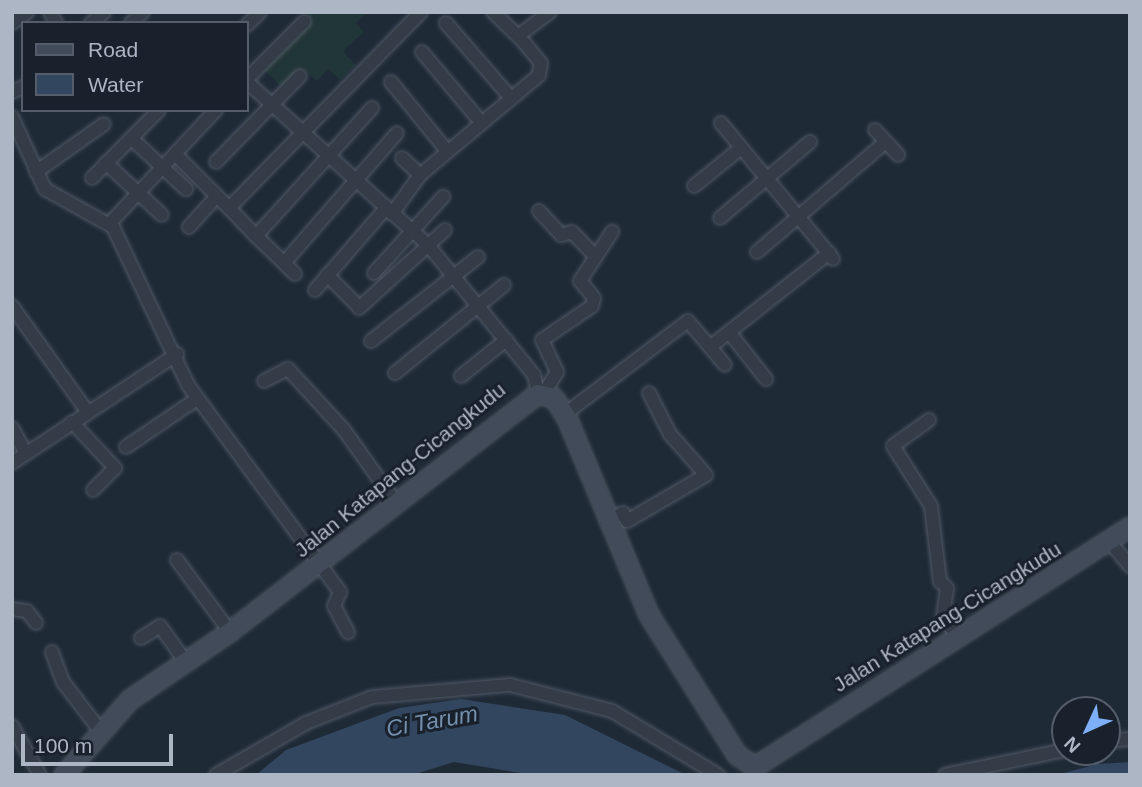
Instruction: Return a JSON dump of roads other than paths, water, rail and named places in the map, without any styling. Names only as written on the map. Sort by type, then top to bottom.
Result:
[{"type":"street","points":[[12,23],[28,12]]},
{"type":"street","points":[[315,290],[420,175],[542,69],[519,36],[494,12]]},
{"type":"street","points":[[519,36],[549,12]]},
{"type":"street","points":[[229,208],[300,131],[418,13]]},
{"type":"street","points":[[248,80],[304,22]]},
{"type":"street","points":[[446,23],[510,97]]},
{"type":"street","points":[[422,52],[480,121]]},
{"type":"street","points":[[216,162],[300,76]]},
{"type":"street","points":[[248,82],[327,157],[428,244],[534,375],[541,394]]},
{"type":"street","points":[[391,82],[447,151]]},
{"type":"street","points":[[256,236],[372,108]]},
{"type":"street","points":[[92,178],[157,112]]},
{"type":"street","points":[[110,223],[214,112]]},
{"type":"street","points":[[12,117],[36,172],[51,194],[110,223],[197,399],[340,592],[334,606],[348,632]]},
{"type":"street","points":[[710,347],[831,256],[721,123]]},
{"type":"street","points":[[36,172],[104,124]]},
{"type":"street","points":[[875,130],[884,143],[898,155]]},
{"type":"street","points":[[284,264],[352,179],[397,134]]},
{"type":"street","points":[[132,139],[186,189]]},
{"type":"street","points":[[720,218],[810,142]]},
{"type":"street","points":[[757,252],[884,143]]},
{"type":"street","points":[[694,186],[741,148]]},
{"type":"street","points":[[175,154],[295,274]]},
{"type":"street","points":[[402,158],[420,175]]},
{"type":"street","points":[[106,163],[136,196],[162,215]]},
{"type":"street","points":[[189,228],[217,196]]},
{"type":"street","points":[[374,273],[443,197]]},
{"type":"street","points":[[539,211],[561,235],[572,232],[594,255]]},
{"type":"street","points":[[327,275],[358,305],[445,230]]},
{"type":"street","points":[[541,394],[557,372],[542,340],[592,306],[594,298],[580,282],[594,255],[612,232]]},
{"type":"street","points":[[371,341],[478,257]]},
{"type":"street","points":[[395,373],[504,285]]},
{"type":"street","points":[[12,306],[87,411]]},
{"type":"street","points":[[565,414],[688,321],[725,365]]},
{"type":"street","points":[[729,332],[766,379]]},
{"type":"street","points":[[461,376],[506,340]]},
{"type":"street","points":[[12,463],[177,354]]},
{"type":"street","points":[[264,382],[288,369],[344,430],[396,503]]},
{"type":"street","points":[[606,521],[623,513],[627,521],[706,475],[670,434],[649,393]]},
{"type":"street","name":"Jalan Katapang-Cicangkudu","points":[[64,775],[99,729],[541,394],[565,414],[606,521],[649,615],[737,755],[753,771],[1130,527]]},
{"type":"street","points":[[125,447],[197,399]]},
{"type":"street","points":[[929,420],[893,446],[930,506],[940,580],[947,588],[943,618],[959,637]]},
{"type":"street","points":[[72,422],[116,468],[93,490]]},
{"type":"street","points":[[12,428],[26,453]]},
{"type":"street","points":[[1109,541],[1130,566]]},
{"type":"street","points":[[177,560],[230,632]]},
{"type":"street","points":[[12,608],[27,611],[36,623]]},
{"type":"street","points":[[141,638],[160,626],[186,661]]},
{"type":"street","points":[[52,652],[61,678],[99,729]]},
{"type":"street","points":[[216,775],[306,723],[372,697],[510,685],[612,711],[718,775]]},
{"type":"street","points":[[12,726],[40,775]]},
{"type":"street","points":[[945,775],[1051,753]]},
{"type":"water","name":"Ci Tarum","points":[[461,699],[565,715],[686,775],[533,775],[454,762],[412,775],[256,775],[286,750],[399,708]]},
{"type":"water","points":[[1130,762],[1130,775],[1056,775],[1090,766],[1121,766],[1121,763]]}]
